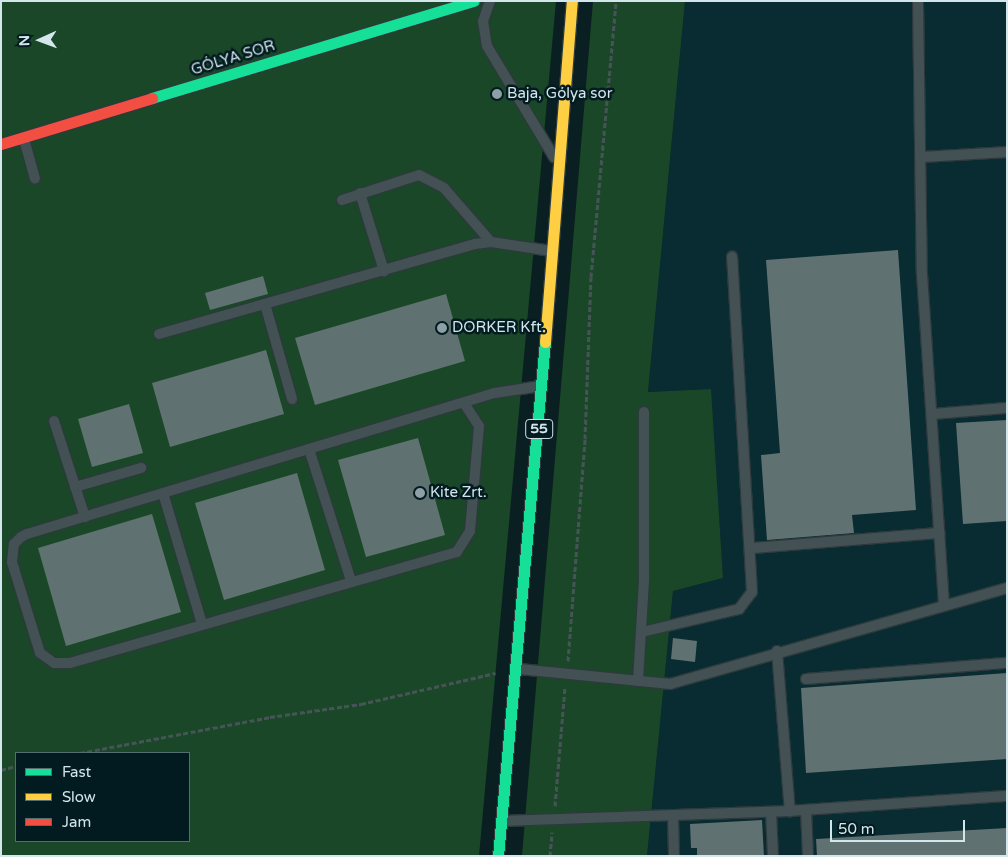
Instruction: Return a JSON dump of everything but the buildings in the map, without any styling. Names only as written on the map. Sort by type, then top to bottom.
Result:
[{"type":"main road","name":"GÓLYA SOR","points":[[1,144],[474,1]]},
{"type":"main road","name":"55","points":[[498,856],[542,385],[572,1]]},
{"type":"lane","points":[[490,1],[483,21],[486,46],[558,165]]},
{"type":"lane","points":[[918,1],[923,158],[922,274],[944,603]]},
{"type":"lane","points":[[24,138],[35,179]]},
{"type":"lane","points":[[923,158],[1007,152]]},
{"type":"lane","points":[[342,200],[407,176],[430,179],[444,188],[491,242]]},
{"type":"lane","points":[[360,193],[384,271]]},
{"type":"lane","points":[[159,334],[491,242],[552,251]]},
{"type":"lane","points":[[642,632],[739,609],[752,592],[752,548],[732,257]]},
{"type":"lane","points":[[265,304],[292,399]]},
{"type":"lane","points":[[464,403],[479,426],[470,531],[465,545],[450,555],[351,581],[70,663],[54,663],[43,657],[36,647],[17,581],[12,550],[21,537],[464,403],[542,385]]},
{"type":"lane","points":[[932,414],[1007,408]]},
{"type":"lane","points":[[638,681],[642,632],[644,412]]},
{"type":"lane","points":[[54,421],[85,517]]},
{"type":"lane","points":[[309,449],[351,581]]},
{"type":"lane","points":[[75,487],[142,468]]},
{"type":"lane","points":[[163,493],[202,624]]},
{"type":"lane","points":[[752,548],[939,533]]},
{"type":"lane","points":[[516,669],[670,684],[944,603],[1007,588]]},
{"type":"lane","points":[[777,651],[790,811]]},
{"type":"lane","points":[[806,679],[1007,663]]},
{"type":"lane","points":[[501,821],[771,812],[1007,796]]},
{"type":"lane","points":[[806,810],[808,856]]},
{"type":"lane","points":[[771,812],[773,856]]},
{"type":"lane","points":[[673,815],[674,856]]},
{"type":"path","points":[[550,856],[567,674],[585,439],[591,277],[616,1]]},
{"type":"path","points":[[85,752],[270,717],[360,704],[516,669]]},
{"type":"path","points":[[1,770],[15,766]]},
{"type":"shaded area","points":[[685,1],[1007,1],[1007,856],[647,856],[673,591],[723,578],[710,389],[648,392]]},
{"type":"green space","points":[[1,1],[556,1],[479,856],[1,856]]},
{"type":"green space","points":[[593,1],[685,1],[648,392],[711,389],[723,578],[673,591],[647,856],[522,856]]},
{"type":"traffic: fast","points":[[152,98],[474,1]]},
{"type":"traffic: fast","points":[[498,856],[545,342]]},
{"type":"traffic: slow","points":[[545,342],[572,1]]},
{"type":"traffic: jam","points":[[1,144],[152,98]]},
{"type":"place","name":"Baja, Gólya sor","points":[[497,94]]},
{"type":"place","name":"DORKER Kft.","points":[[442,328]]},
{"type":"place","name":"Kite Zrt.","points":[[420,493]]}]
